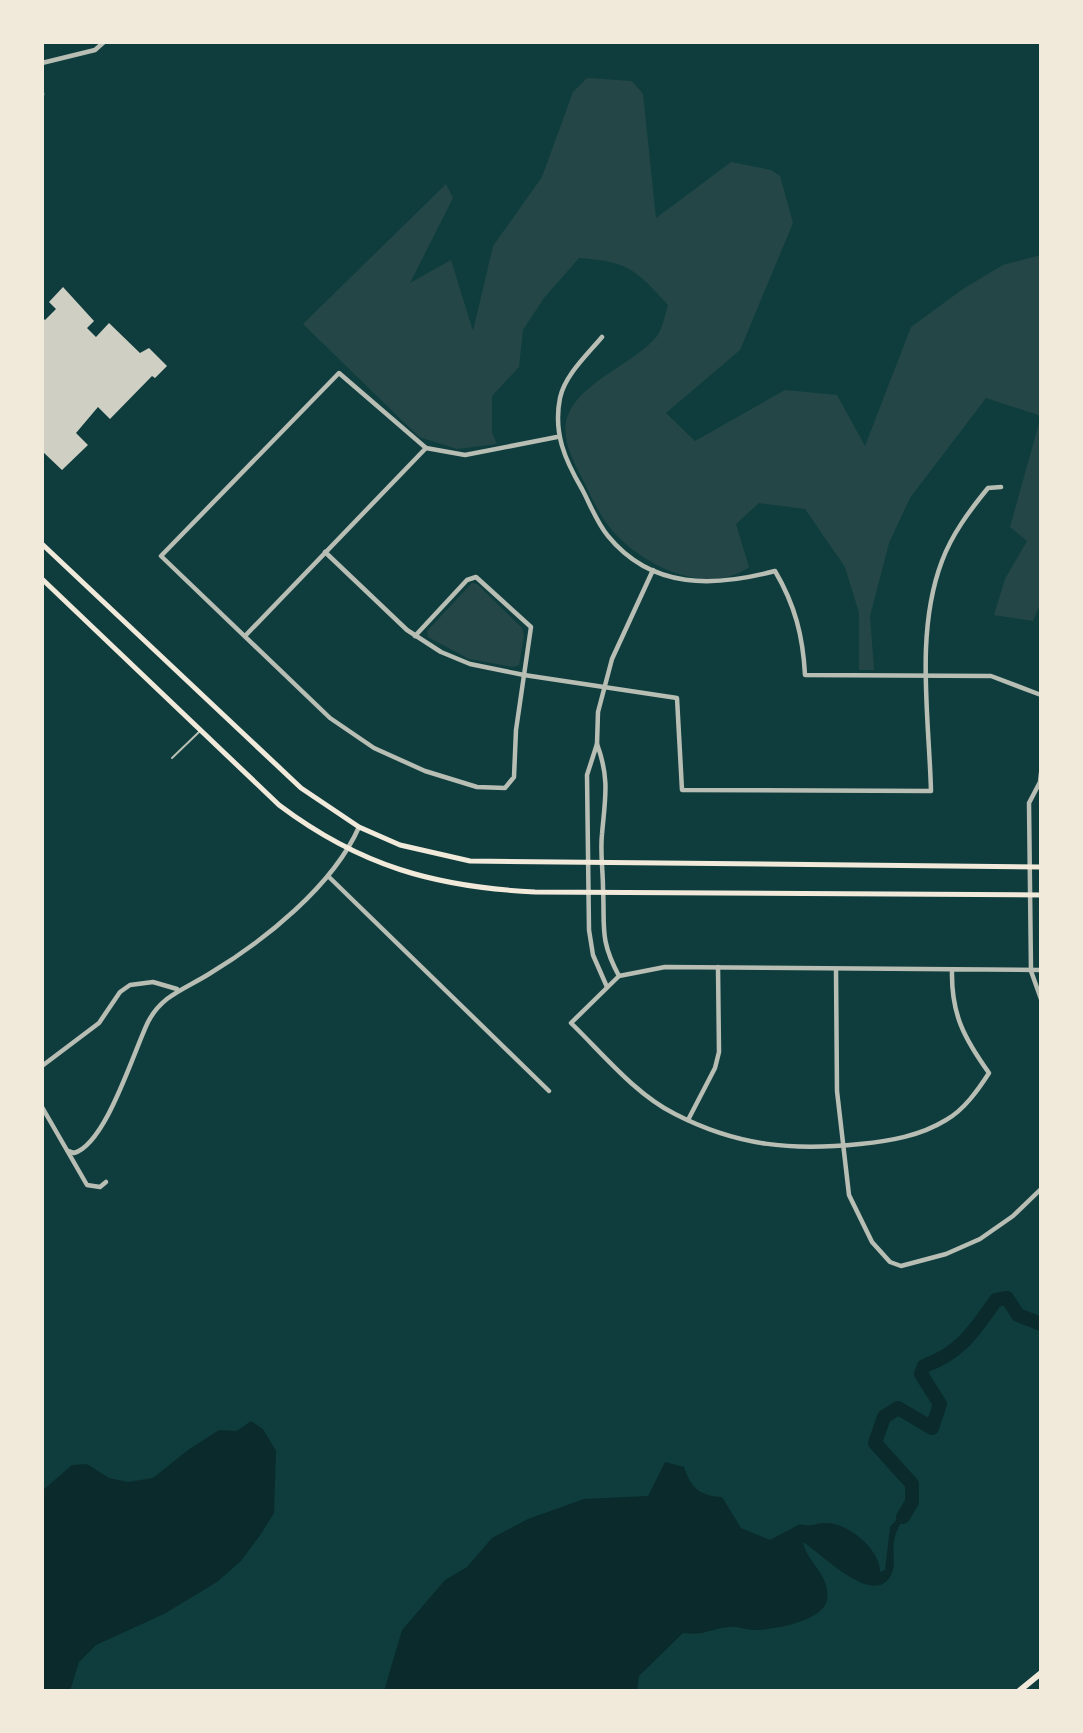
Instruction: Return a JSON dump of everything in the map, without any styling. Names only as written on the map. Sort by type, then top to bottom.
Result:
[{"type":"main road","points":[[42,544],[262,755],[301,788],[359,827],[400,845],[470,861],[1041,867]]},
{"type":"main road","points":[[42,579],[199,732],[279,805],[313,831],[349,850],[421,877],[477,889],[1041,895]]},
{"type":"main road","points":[[1019,1691],[1041,1673]]},
{"type":"street","points":[[42,62],[99,48],[104,42]]},
{"type":"street","points":[[602,337],[573,371],[560,396],[557,437],[572,473],[608,536],[632,559],[653,570],[692,582],[718,583],[775,571],[789,594],[799,622],[805,675],[991,676],[1041,695]]},
{"type":"street","points":[[415,636],[467,580],[476,577],[531,627],[516,730],[514,777],[505,788],[477,786],[425,771],[374,748],[330,718],[161,556],[339,373],[426,448],[465,455],[557,437]]},
{"type":"street","points":[[245,636],[426,448]]},
{"type":"street","points":[[326,552],[415,636],[470,664],[524,675],[677,698],[682,790],[930,791],[927,633],[942,560],[967,514],[981,496],[988,488],[1001,487]]},
{"type":"street","points":[[607,986],[593,955],[587,891],[587,775],[597,744],[598,712],[612,659],[653,570]]},
{"type":"street","points":[[597,744],[604,764],[607,797],[601,835],[604,892],[602,930],[608,955],[619,976]]},
{"type":"street","points":[[1041,773],[1041,783],[1029,803],[1032,867],[1031,971],[1039,985],[1041,999]]},
{"type":"street","points":[[68,1151],[82,1151],[107,1119],[149,1020],[177,989],[209,974],[250,944],[329,877],[349,850],[359,827]]},
{"type":"street","points":[[329,877],[549,1091]]},
{"type":"street","points":[[953,970],[952,988],[958,1025],[989,1073],[976,1093],[949,1119],[923,1132],[890,1141],[796,1149],[756,1143],[713,1132],[644,1093],[571,1023],[619,976],[665,967],[1041,970]]},
{"type":"street","points":[[688,1120],[715,1068],[719,1052],[718,967]]},
{"type":"street","points":[[836,969],[837,1091],[849,1195],[872,1242],[896,1266],[947,1254],[980,1239],[1013,1216],[1041,1189]]},
{"type":"street","points":[[1039,985],[1041,978]]},
{"type":"street","points":[[42,1066],[99,1023],[120,992],[130,985],[153,982],[177,989]]},
{"type":"street","points":[[42,1107],[86,1185],[100,1187],[106,1182]]},
{"type":"lane","points":[[172,758],[199,732]]},
{"type":"shaded area","points":[[587,78],[632,81],[643,94],[656,218],[731,162],[771,170],[780,176],[793,223],[740,350],[666,413],[695,441],[785,390],[837,395],[865,446],[911,327],[963,289],[1003,265],[1041,255],[1041,416],[986,398],[910,498],[889,543],[870,616],[874,670],[859,670],[859,613],[845,567],[805,509],[759,503],[736,524],[749,567],[731,576],[711,579],[691,577],[651,562],[617,536],[602,516],[572,457],[566,426],[573,406],[582,394],[648,346],[661,329],[668,305],[630,269],[596,259],[579,258],[544,298],[523,330],[519,367],[492,396],[492,433],[497,444],[457,449],[419,437],[303,324],[446,184],[453,198],[410,283],[451,260],[473,331],[493,246],[542,177],[573,92]]},
{"type":"shaded area","points":[[1041,416],[1041,602],[1033,621],[994,615],[1005,579],[1027,541],[1010,527]]},
{"type":"shaded area","points":[[472,583],[477,584],[522,628],[524,635],[519,665],[513,667],[469,659],[428,637],[427,631]]},
{"type":"shaded area","points":[[251,1421],[263,1429],[276,1451],[274,1513],[241,1561],[217,1582],[164,1614],[96,1645],[79,1662],[70,1691],[42,1691],[42,1491],[72,1465],[87,1464],[109,1478],[128,1482],[153,1478],[219,1430],[237,1431]]},
{"type":"shaded area","points":[[665,1462],[684,1467],[697,1490],[722,1497],[741,1528],[770,1540],[800,1524],[836,1524],[854,1533],[869,1547],[879,1564],[880,1572],[885,1570],[890,1527],[912,1502],[895,1536],[892,1573],[884,1583],[874,1586],[862,1583],[835,1567],[803,1542],[825,1583],[827,1600],[824,1607],[798,1623],[775,1628],[754,1630],[730,1627],[683,1633],[639,1676],[637,1691],[384,1691],[402,1630],[445,1580],[467,1567],[492,1538],[528,1519],[584,1499],[648,1496]]},
{"type":"building","points":[[63,287],[94,321],[87,328],[96,337],[109,323],[140,353],[149,348],[167,366],[155,378],[152,376],[110,419],[98,407],[76,433],[88,445],[62,470],[42,451],[42,317],[45,320],[56,309],[49,302]]},
{"type":"waterway","points":[[903,1517],[912,1502],[912,1484],[875,1443],[884,1417],[898,1408],[932,1428],[940,1404],[921,1374],[924,1366],[948,1355],[966,1340],[996,1300],[1007,1298],[1018,1315],[1041,1324]]}]
